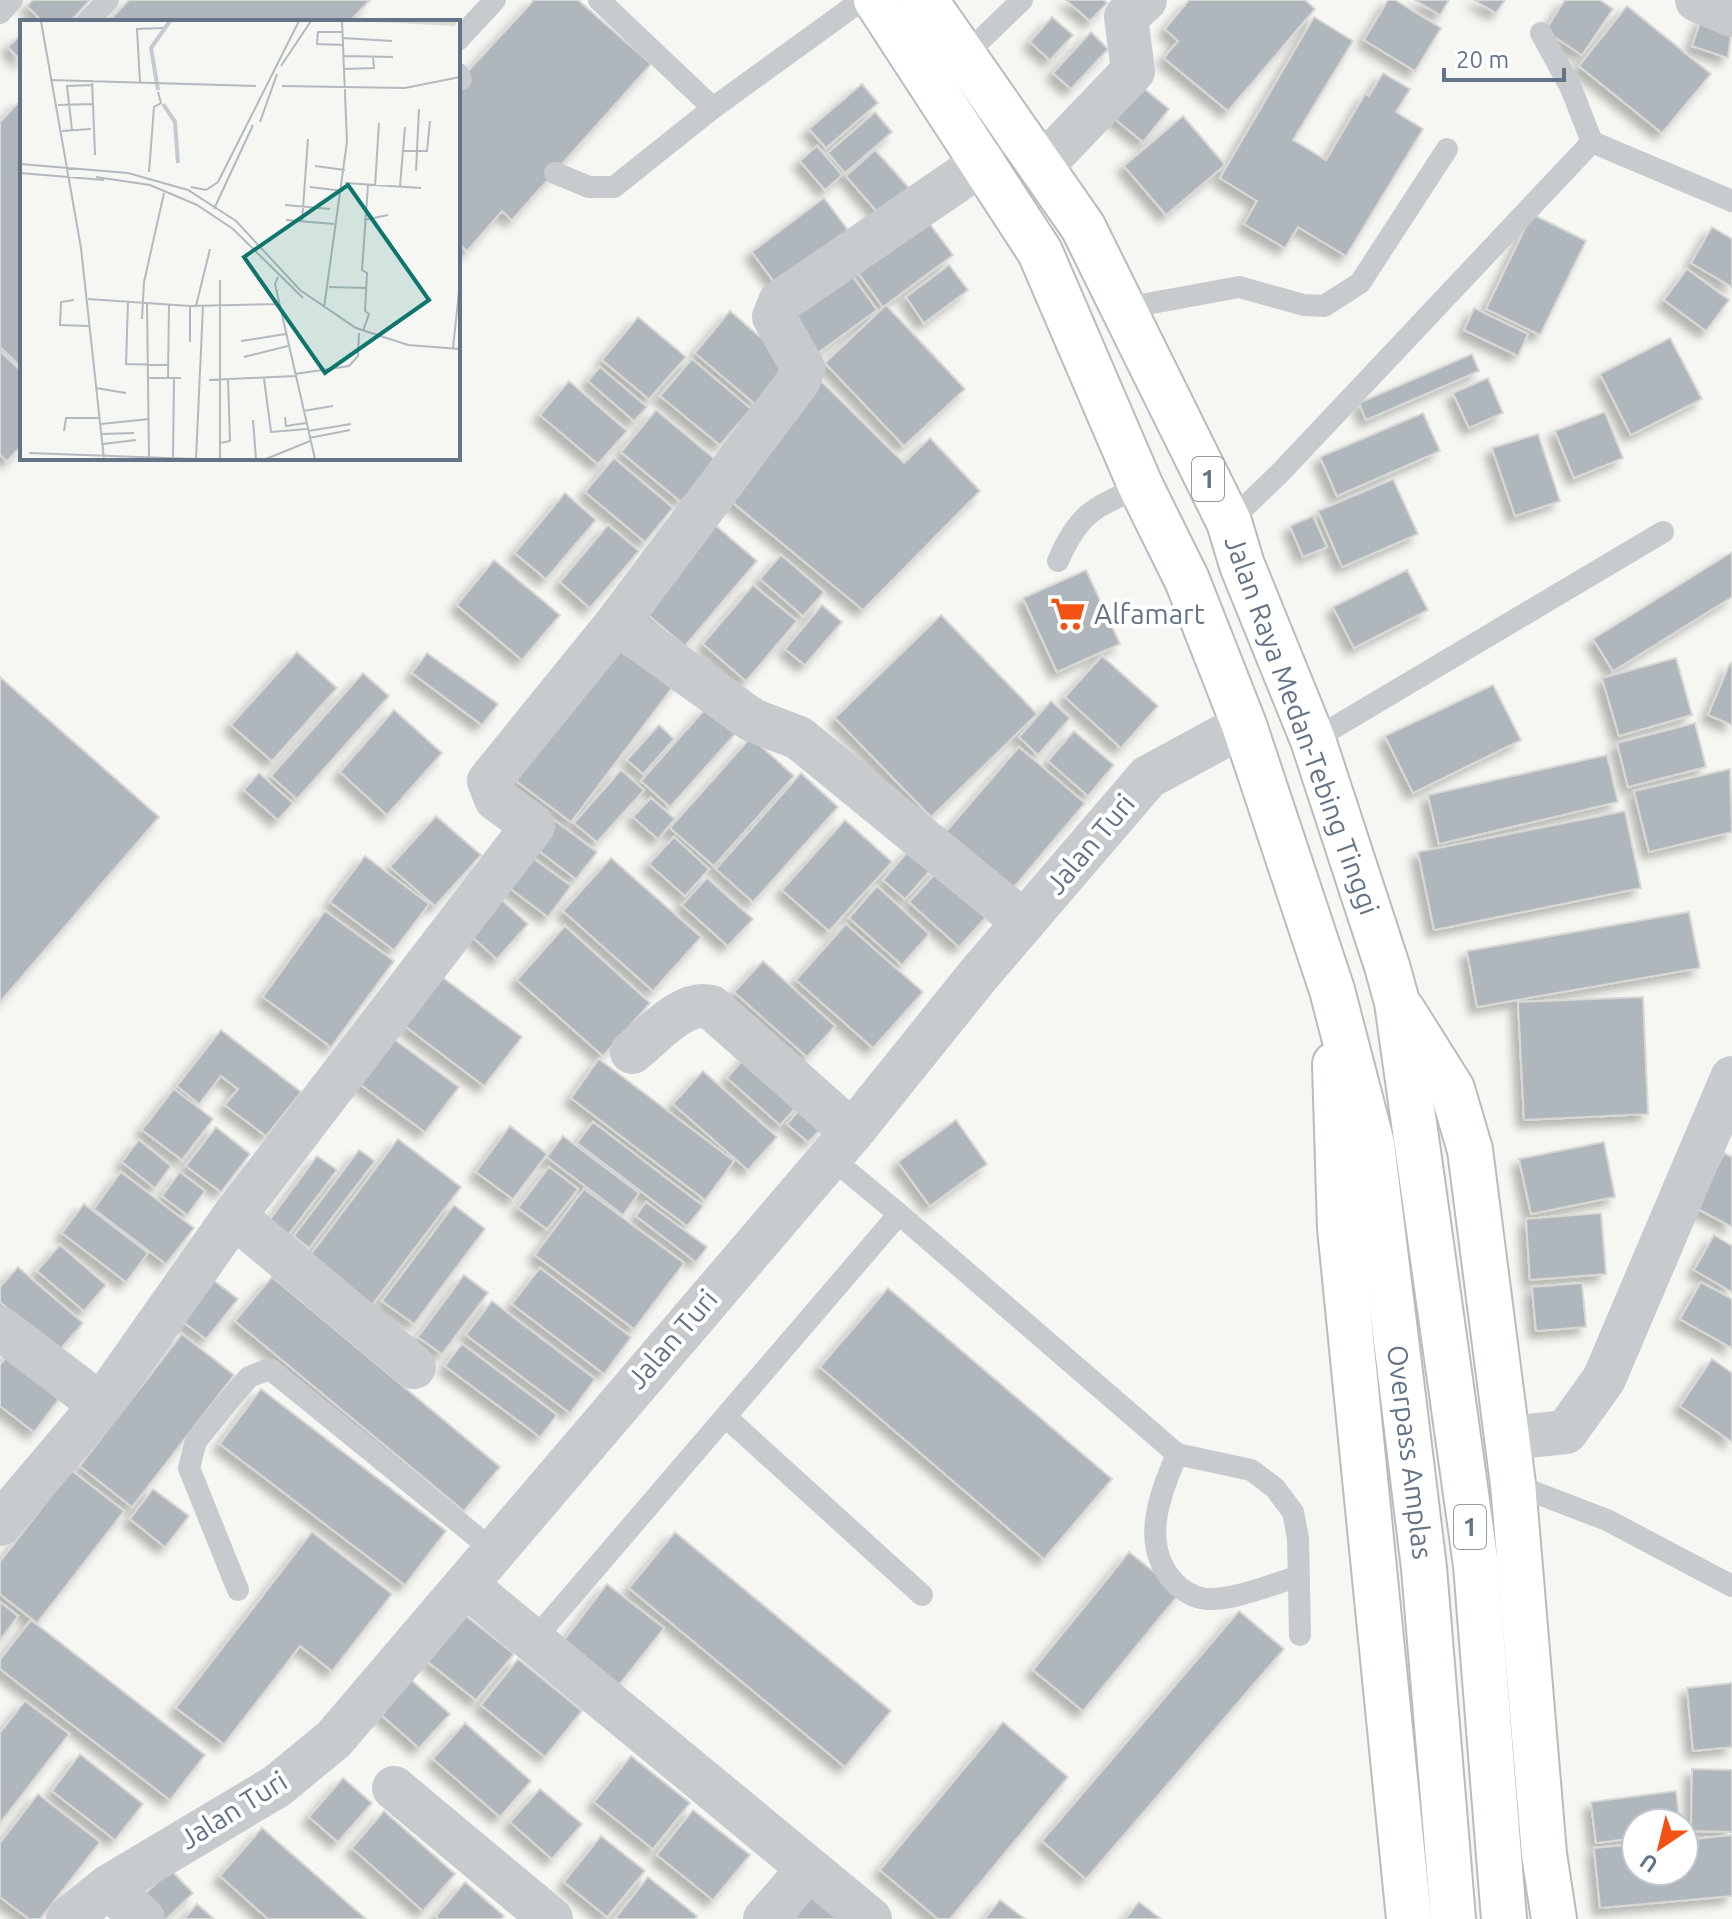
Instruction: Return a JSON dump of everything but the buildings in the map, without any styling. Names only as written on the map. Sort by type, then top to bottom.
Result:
[{"type":"highway","name":"Jalan Raya Medan-Tebing Tinggi","points":[[876,0],[1040,252],[1141,487],[1187,580],[1244,725],[1332,990]]},
{"type":"highway","name":"Jalan Raya Medan-Tebing Tinggi","points":[[939,7],[965,55],[1083,227],[1229,522],[1242,565],[1313,740],[1397,1002]]},
{"type":"highway","name":"Overpass Amplas","points":[[1332,990],[1372,1144],[1424,1568],[1453,1919]]},
{"type":"highway","points":[[1332,990],[1340,1228],[1409,1919]]},
{"type":"highway","name":"Overpass Amplas","points":[[1397,1002],[1476,1565],[1504,1919]]},
{"type":"highway","points":[[1397,1002],[1452,1089],[1470,1150],[1513,1484],[1544,1854],[1554,1919]]},
{"type":"street","points":[[1041,167],[1133,71],[1126,17],[1145,0]]},
{"type":"street","points":[[1697,0],[1732,15]]},
{"type":"street","points":[[0,1524],[101,1405],[234,1216],[533,826],[496,799],[489,781],[617,623],[799,380],[803,368],[774,317],[780,302],[984,162]]},
{"type":"street","points":[[617,623],[752,720],[799,738],[1024,922]]},
{"type":"street","name":"Jalan Turi","points":[[68,1919],[108,1887],[277,1786],[334,1739],[467,1586],[1148,777],[1244,725]]},
{"type":"street","points":[[632,1052],[686,1008],[699,1004],[711,1007],[840,1144]]},
{"type":"street","points":[[1507,1438],[1566,1432],[1604,1379],[1722,1132],[1732,1078]]},
{"type":"street","points":[[234,1216],[414,1367]]},
{"type":"street","points":[[0,1328],[101,1405]]},
{"type":"street","points":[[467,1586],[870,1919]]},
{"type":"street","points":[[394,1788],[551,1919]]},
{"type":"street","points":[[765,1919],[808,1870]]},
{"type":"street","points":[[108,1887],[143,1919]]},
{"type":"lane","points":[[0,13],[12,0]]},
{"type":"lane","points":[[89,20],[108,0]]},
{"type":"lane","points":[[460,38],[495,0]]},
{"type":"lane","points":[[599,0],[713,108]]},
{"type":"lane","points":[[555,173],[589,187],[614,187],[713,108],[862,0]]},
{"type":"lane","points":[[965,55],[1022,0]]},
{"type":"lane","points":[[1541,33],[1571,88],[1592,142],[1732,201]]},
{"type":"lane","points":[[1229,522],[1303,449],[1592,142]]},
{"type":"lane","points":[[1125,308],[1239,287],[1304,305],[1324,306],[1360,283],[1447,149]]},
{"type":"lane","points":[[1058,561],[1066,542],[1091,509],[1141,487]]},
{"type":"lane","points":[[1313,740],[1663,532]]},
{"type":"lane","points":[[840,1144],[899,1214],[1177,1454],[1251,1470],[1275,1488],[1293,1512],[1298,1538],[1300,1635]]},
{"type":"lane","points":[[533,1641],[899,1214]]},
{"type":"lane","points":[[238,1590],[189,1468],[196,1441],[213,1420],[249,1377],[270,1369],[494,1551]]},
{"type":"lane","points":[[727,1418],[922,1595]]},
{"type":"lane","points":[[1177,1454],[1156,1514],[1155,1540],[1160,1568],[1179,1588],[1203,1599],[1228,1597],[1297,1577]]},
{"type":"lane","points":[[1513,1484],[1607,1520],[1732,1586]]},
{"type":"place","name":"Alfamart","points":[[1068,614]]}]
